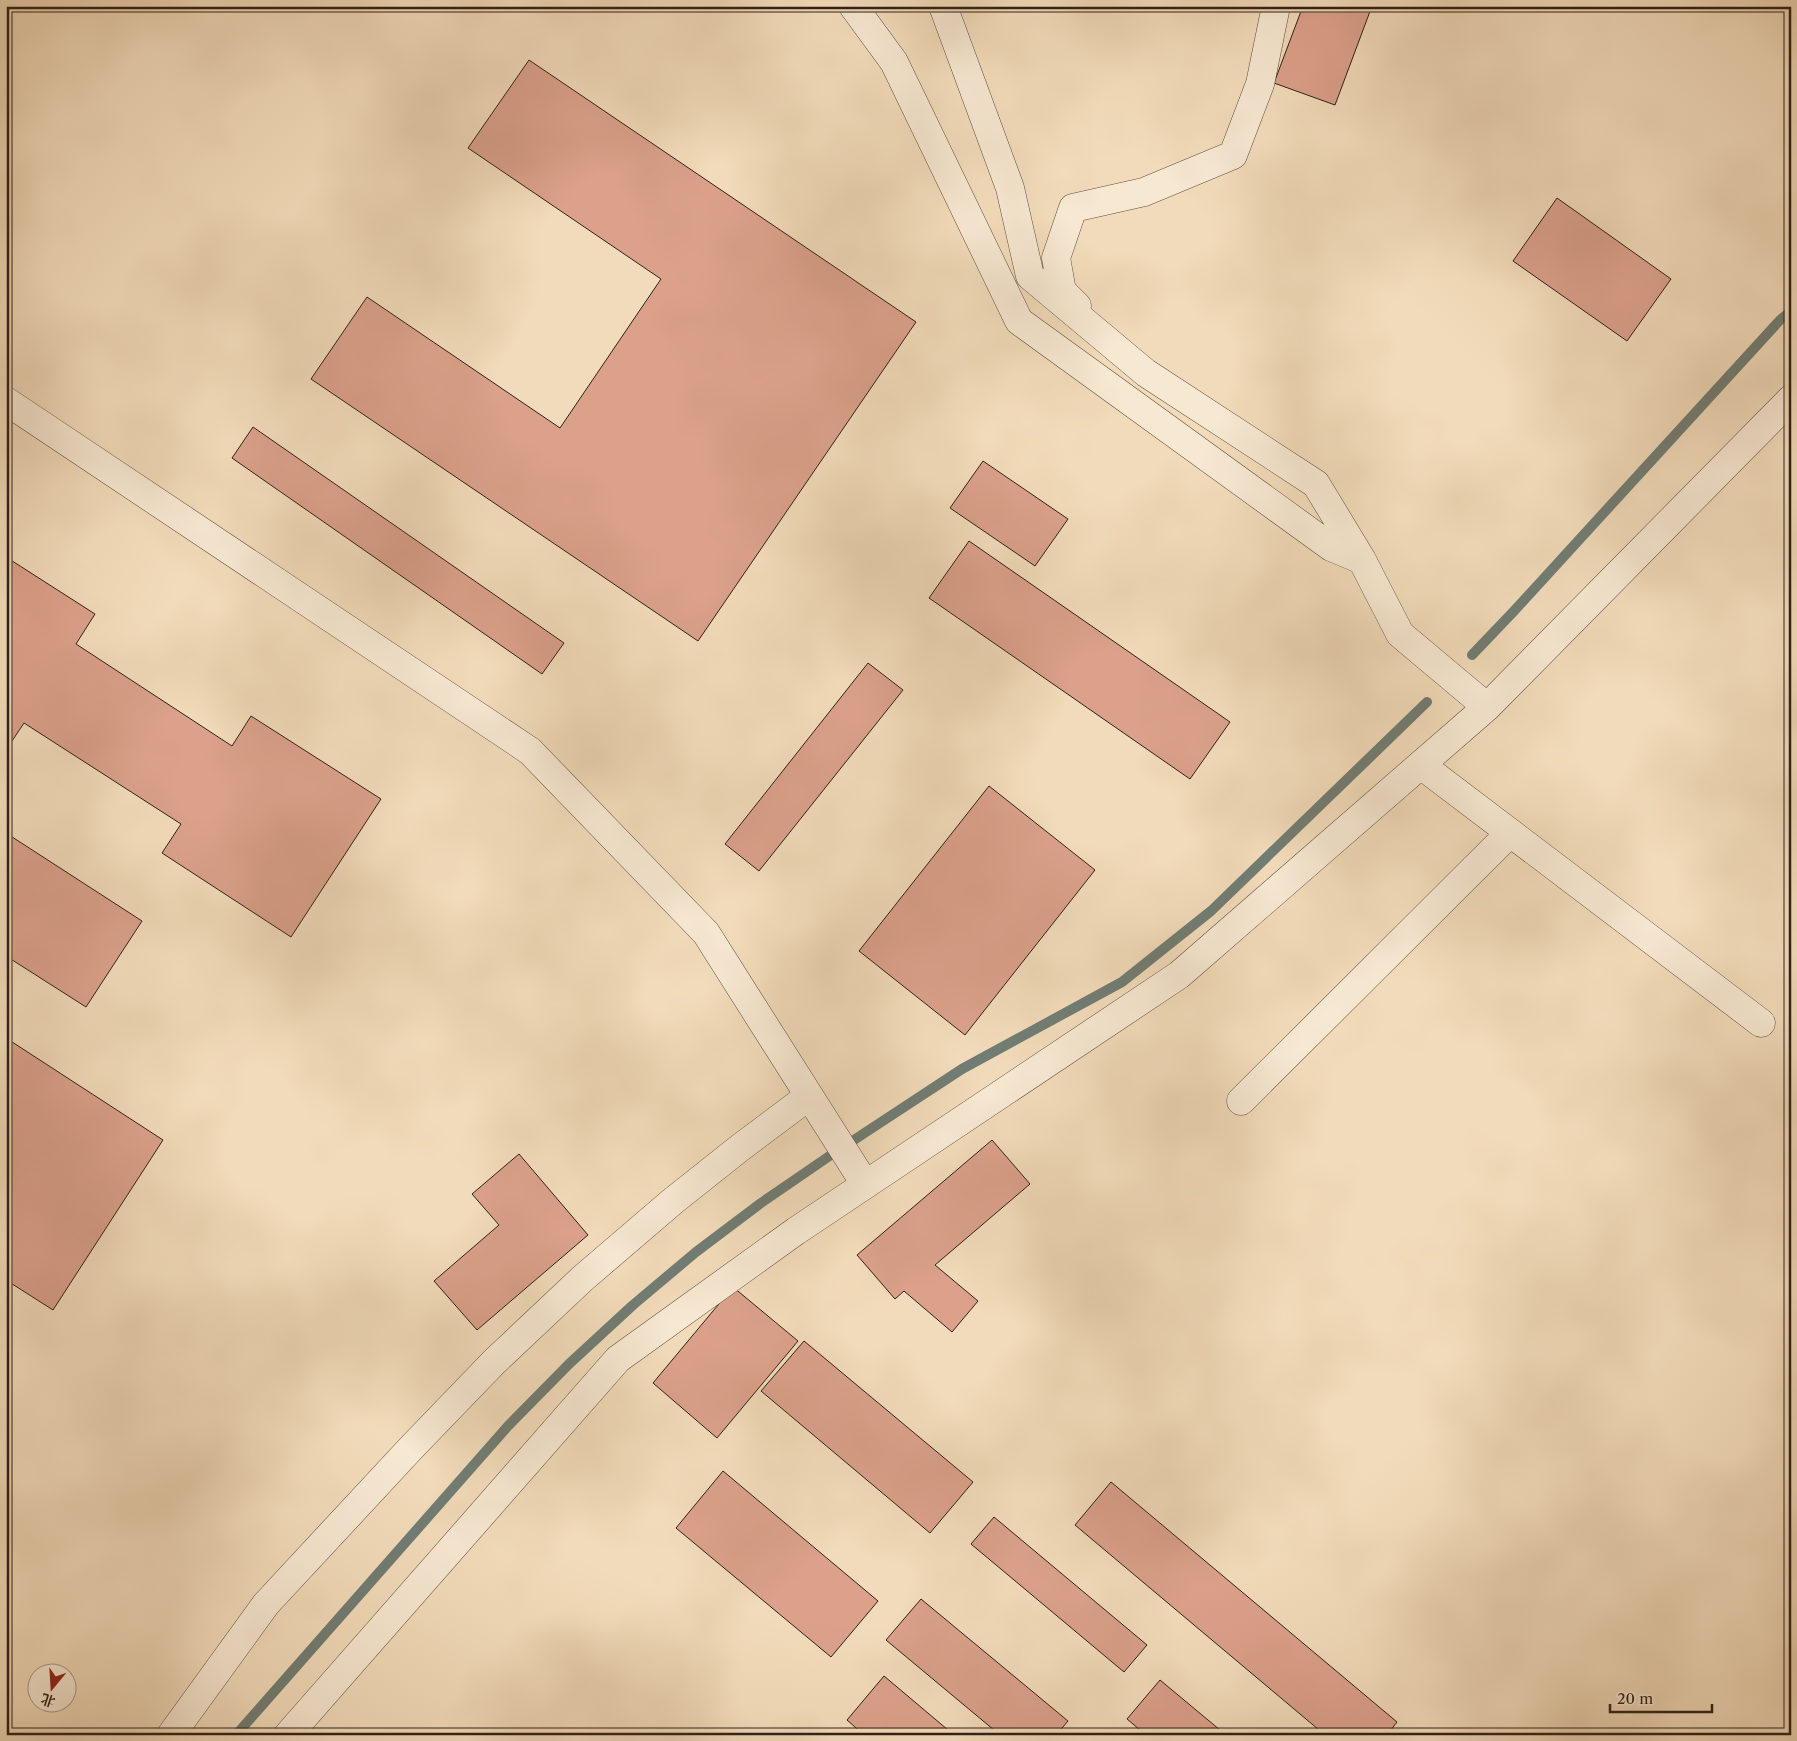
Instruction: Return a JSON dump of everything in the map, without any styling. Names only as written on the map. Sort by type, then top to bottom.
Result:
[{"type":"street","points":[[853,6],[894,62],[1019,321],[1331,547],[1362,560]]},
{"type":"street","points":[[943,6],[1010,188],[1030,276],[1146,373],[1316,484],[1362,560],[1400,634],[1487,707]]},
{"type":"street","points":[[1146,373],[1062,291],[1056,258],[1073,208],[1144,192],[1233,155],[1260,84],[1276,6]]},
{"type":"street","points":[[288,1735],[618,1359],[796,1231],[1179,975],[1487,707],[1791,399]]},
{"type":"street","points":[[6,401],[530,751],[706,932],[866,1184]]},
{"type":"street","points":[[1421,765],[1761,1023]]},
{"type":"street","points":[[1241,1101],[1510,833]]},
{"type":"street","points":[[171,1735],[266,1604],[494,1362],[582,1279],[674,1201],[740,1147],[810,1096]]},
{"type":"building","points":[[1303,6],[1372,6],[1335,105],[1274,83]]},
{"type":"building","points":[[529,60],[916,322],[698,641],[311,379],[367,297],[560,428],[661,279],[468,148]]},
{"type":"building","points":[[1557,198],[1671,279],[1627,341],[1513,261]]},
{"type":"building","points":[[253,427],[564,643],[542,674],[232,458]]},
{"type":"building","points":[[983,461],[1068,519],[1035,566],[950,508]]},
{"type":"building","points":[[969,541],[1230,722],[1190,779],[929,598]]},
{"type":"building","points":[[6,557],[95,614],[76,644],[232,746],[251,716],[381,799],[291,937],[162,853],[181,824],[24,723],[6,750]]},
{"type":"building","points":[[868,663],[903,690],[759,871],[725,844]]},
{"type":"building","points":[[989,786],[1095,870],[965,1035],[859,951]]},
{"type":"building","points":[[6,833],[142,921],[86,1007],[6,956]]},
{"type":"building","points":[[6,1038],[163,1140],[53,1310],[6,1280]]},
{"type":"building","points":[[992,1140],[1030,1184],[935,1265],[978,1301],[952,1332],[904,1291],[895,1299],[857,1255]]},
{"type":"building","points":[[519,1154],[588,1235],[477,1330],[434,1281],[499,1225],[472,1194]]},
{"type":"building","points":[[733,1287],[798,1341],[717,1438],[653,1383]]},
{"type":"building","points":[[804,1341],[973,1482],[930,1533],[761,1391]]},
{"type":"building","points":[[723,1471],[878,1601],[831,1657],[676,1528]]},
{"type":"building","points":[[1111,1482],[1397,1722],[1387,1735],[1325,1735],[1075,1525]]},
{"type":"building","points":[[994,1517],[1147,1645],[1124,1672],[971,1544]]},
{"type":"building","points":[[921,1599],[1068,1721],[1056,1735],[1000,1735],[886,1640]]},
{"type":"building","points":[[884,1676],[954,1735],[864,1735],[847,1720]]},
{"type":"building","points":[[1160,1680],[1226,1735],[1146,1735],[1127,1719]]},
{"type":"waterway","points":[[1472,655],[1780,320],[1791,311]]},
{"type":"waterway","points":[[236,1735],[508,1426],[569,1364],[633,1305],[696,1252],[761,1203],[828,1157],[962,1069],[1122,982],[1211,911],[1427,702]]}]
